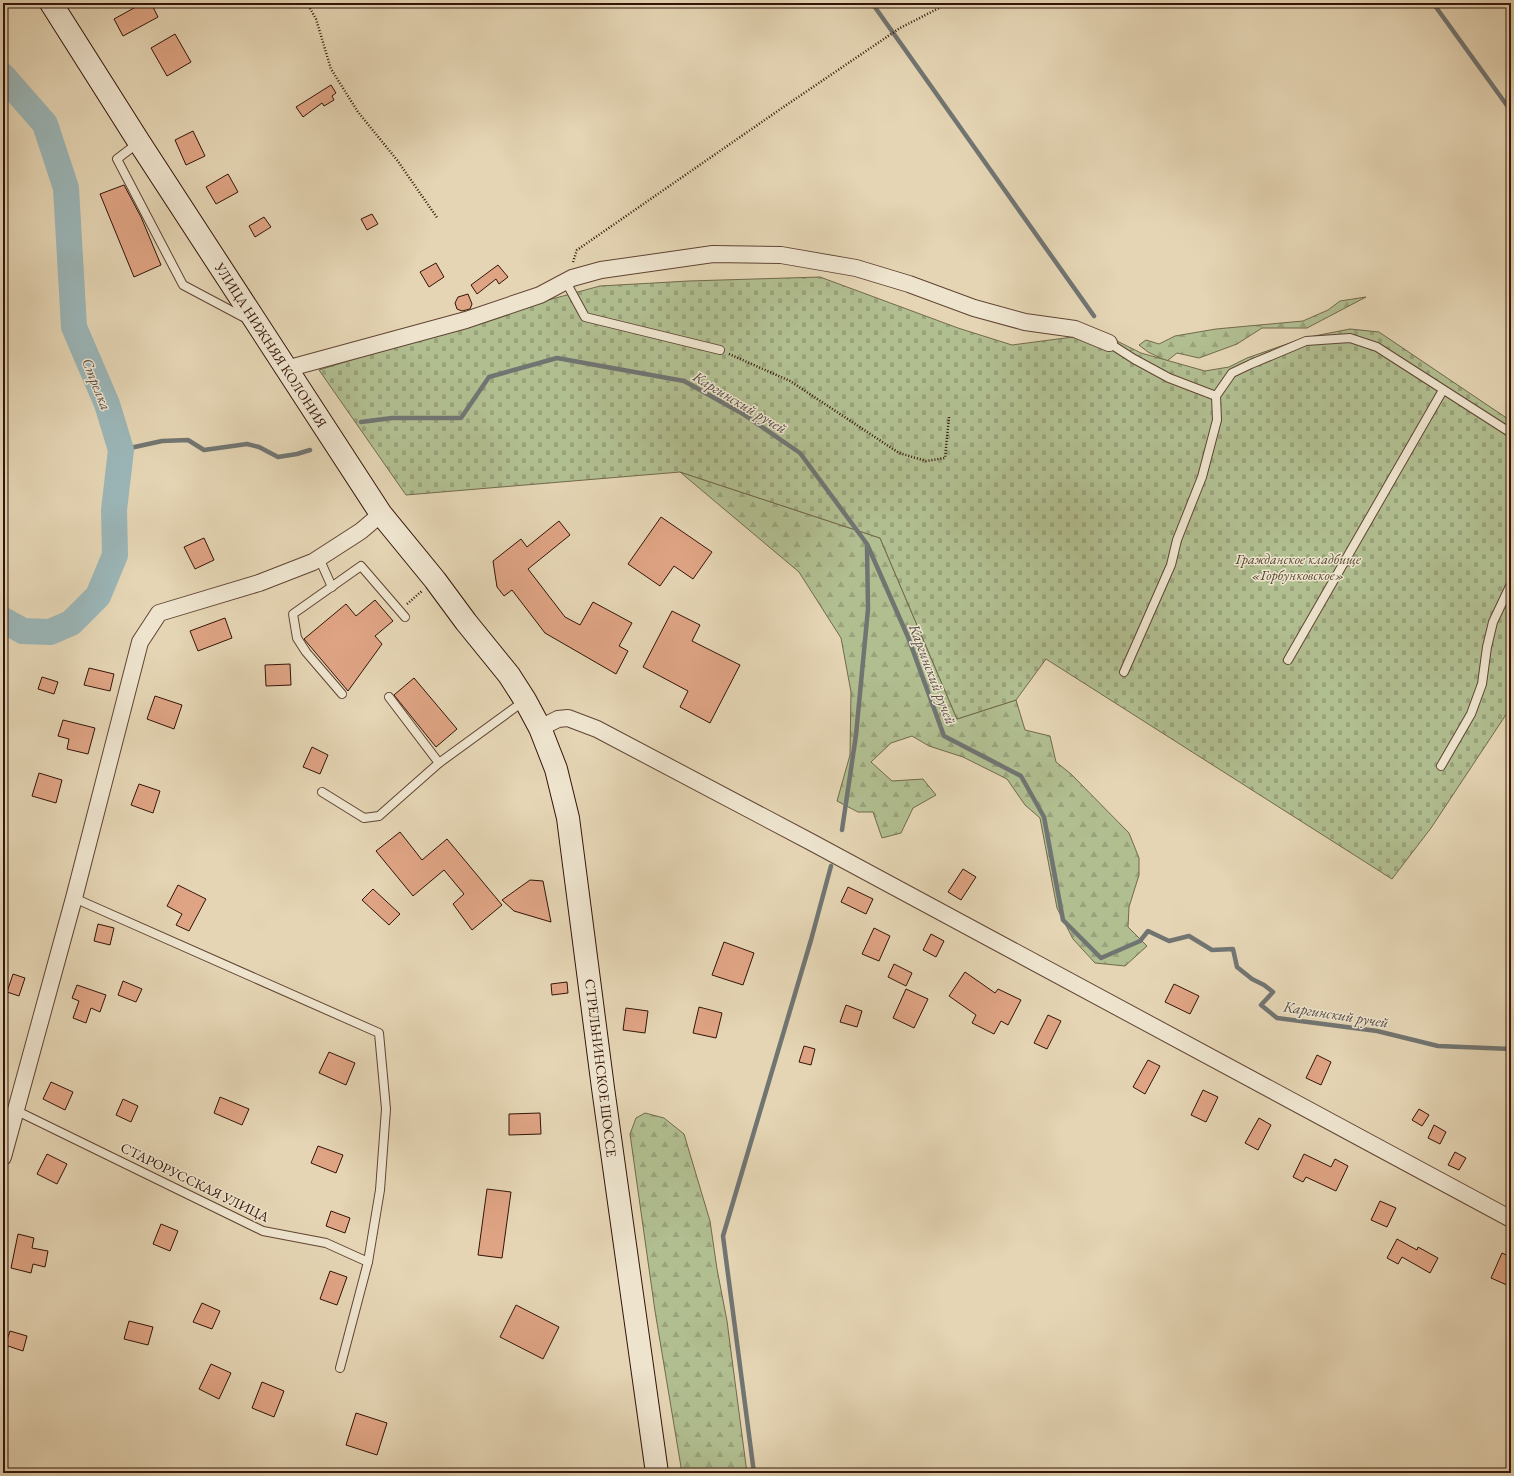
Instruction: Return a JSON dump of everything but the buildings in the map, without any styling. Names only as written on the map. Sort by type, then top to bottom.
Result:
[{"type":"main road","name":"УЛИЦА НИЖНЯЯ КОЛОНИЯ","points":[[51,3],[139,142],[381,514],[509,675]]},
{"type":"main road","name":"СТРЕЛЬНИНСКОЕ ШОССЕ","points":[[509,675],[540,728],[556,769],[568,818],[603,1088],[657,1473]]},
{"type":"street","points":[[286,369],[466,320],[540,295],[572,278],[601,270],[713,254],[780,255],[856,268],[909,284],[974,308],[1025,322],[1075,329],[1109,343]]},
{"type":"street","points":[[3,1157],[74,898],[140,642],[159,613],[259,583],[313,562],[361,531],[381,514]]},
{"type":"street","points":[[540,728],[558,719],[568,718],[597,729],[1511,1219]]},
{"type":"lane","points":[[139,142],[117,159],[183,285],[258,325]]},
{"type":"lane","points":[[566,282],[585,317],[720,350]]},
{"type":"lane","points":[[1124,672],[1170,565],[1177,540],[1202,477],[1217,420],[1216,396],[1232,373],[1306,341],[1350,338],[1377,346],[1511,433]]},
{"type":"lane","points":[[1109,343],[1134,359],[1169,378],[1216,396]]},
{"type":"lane","points":[[1288,660],[1443,390]]},
{"type":"lane","points":[[319,558],[332,587]]},
{"type":"lane","points":[[342,694],[306,652],[297,638],[293,614],[361,566],[403,613]]},
{"type":"lane","points":[[1442,766],[1471,714],[1482,684],[1487,646],[1493,622],[1511,584]]},
{"type":"lane","points":[[389,697],[439,763]]},
{"type":"lane","points":[[322,792],[364,818],[379,816],[439,763],[525,700]]},
{"type":"lane","points":[[74,898],[378,1033],[386,1109],[380,1190],[368,1262],[340,1368]]},
{"type":"lane","name":"СТАРОРУССКАЯ УЛИЦА","points":[[15,1110],[263,1231],[326,1243],[368,1262]]},
{"type":"path","points":[[307,3],[316,18],[331,69],[358,112],[397,160],[438,219]]},
{"type":"path","points":[[566,282],[578,250],[900,28],[949,3]]},
{"type":"path","points":[[720,350],[790,381],[899,453],[926,461],[945,458],[949,417]]},
{"type":"path","points":[[403,613],[423,590]]},
{"type":"green space","name":"Гражданское кладбище «Горбунковское»","points":[[820,277],[958,328],[1012,345],[1073,337],[1117,341],[1141,353],[1205,371],[1229,367],[1247,358],[1304,338],[1350,329],[1379,332],[1511,421],[1511,707],[1431,828],[1392,879],[1046,659],[1016,700],[957,719],[880,538],[680,472],[406,495],[319,370],[526,306],[600,286],[689,281]]},
{"type":"green space","points":[[1366,297],[1307,328],[1262,328],[1237,344],[1199,358],[1177,353],[1167,361],[1148,352],[1139,345],[1146,340],[1159,344],[1175,336],[1216,329],[1303,321],[1328,310],[1340,301]]},
{"type":"green space","points":[[680,472],[880,538],[957,719],[1016,700],[1025,730],[1050,736],[1056,762],[1071,774],[1129,833],[1139,858],[1139,875],[1129,907],[1128,927],[1147,946],[1125,966],[1095,963],[1073,939],[1057,908],[1040,818],[1025,805],[1007,779],[963,757],[929,746],[912,736],[891,743],[871,762],[892,781],[923,779],[936,795],[913,808],[901,833],[882,838],[873,812],[858,812],[837,801],[850,755],[851,692],[841,638],[799,572]]},
{"type":"green space","points":[[645,1113],[664,1118],[684,1134],[710,1221],[727,1321],[747,1473],[682,1473],[655,1311],[630,1134],[636,1118]]},
{"type":"waterway","points":[[872,3],[1094,316]]},
{"type":"waterway","points":[[1433,3],[1511,111]]},
{"type":"waterway","name":"Стрелка","points":[[3,76],[45,124],[66,188],[74,327],[107,404],[121,450],[114,510],[115,555],[98,596],[71,623],[50,632],[23,631],[3,620]]},
{"type":"waterway","name":"Каргинский ручей","points":[[361,422],[392,418],[461,418],[489,377],[557,358],[684,381],[743,414],[800,453],[867,544],[908,637],[944,736],[1021,776],[1044,817],[1063,920],[1101,958],[1140,941],[1148,931],[1169,941],[1189,936],[1212,950],[1233,949],[1237,967],[1252,979],[1264,985],[1273,992],[1261,1005],[1277,1018],[1377,1031],[1438,1046],[1511,1049]]},
{"type":"waterway","name":"Каргинский ручей","points":[[121,450],[162,441],[188,440],[204,450],[247,444],[259,447],[278,457],[310,450]]},
{"type":"waterway","points":[[842,830],[856,735],[868,609],[867,547]]},
{"type":"waterway","points":[[754,1473],[723,1236],[811,940],[831,866]]}]
